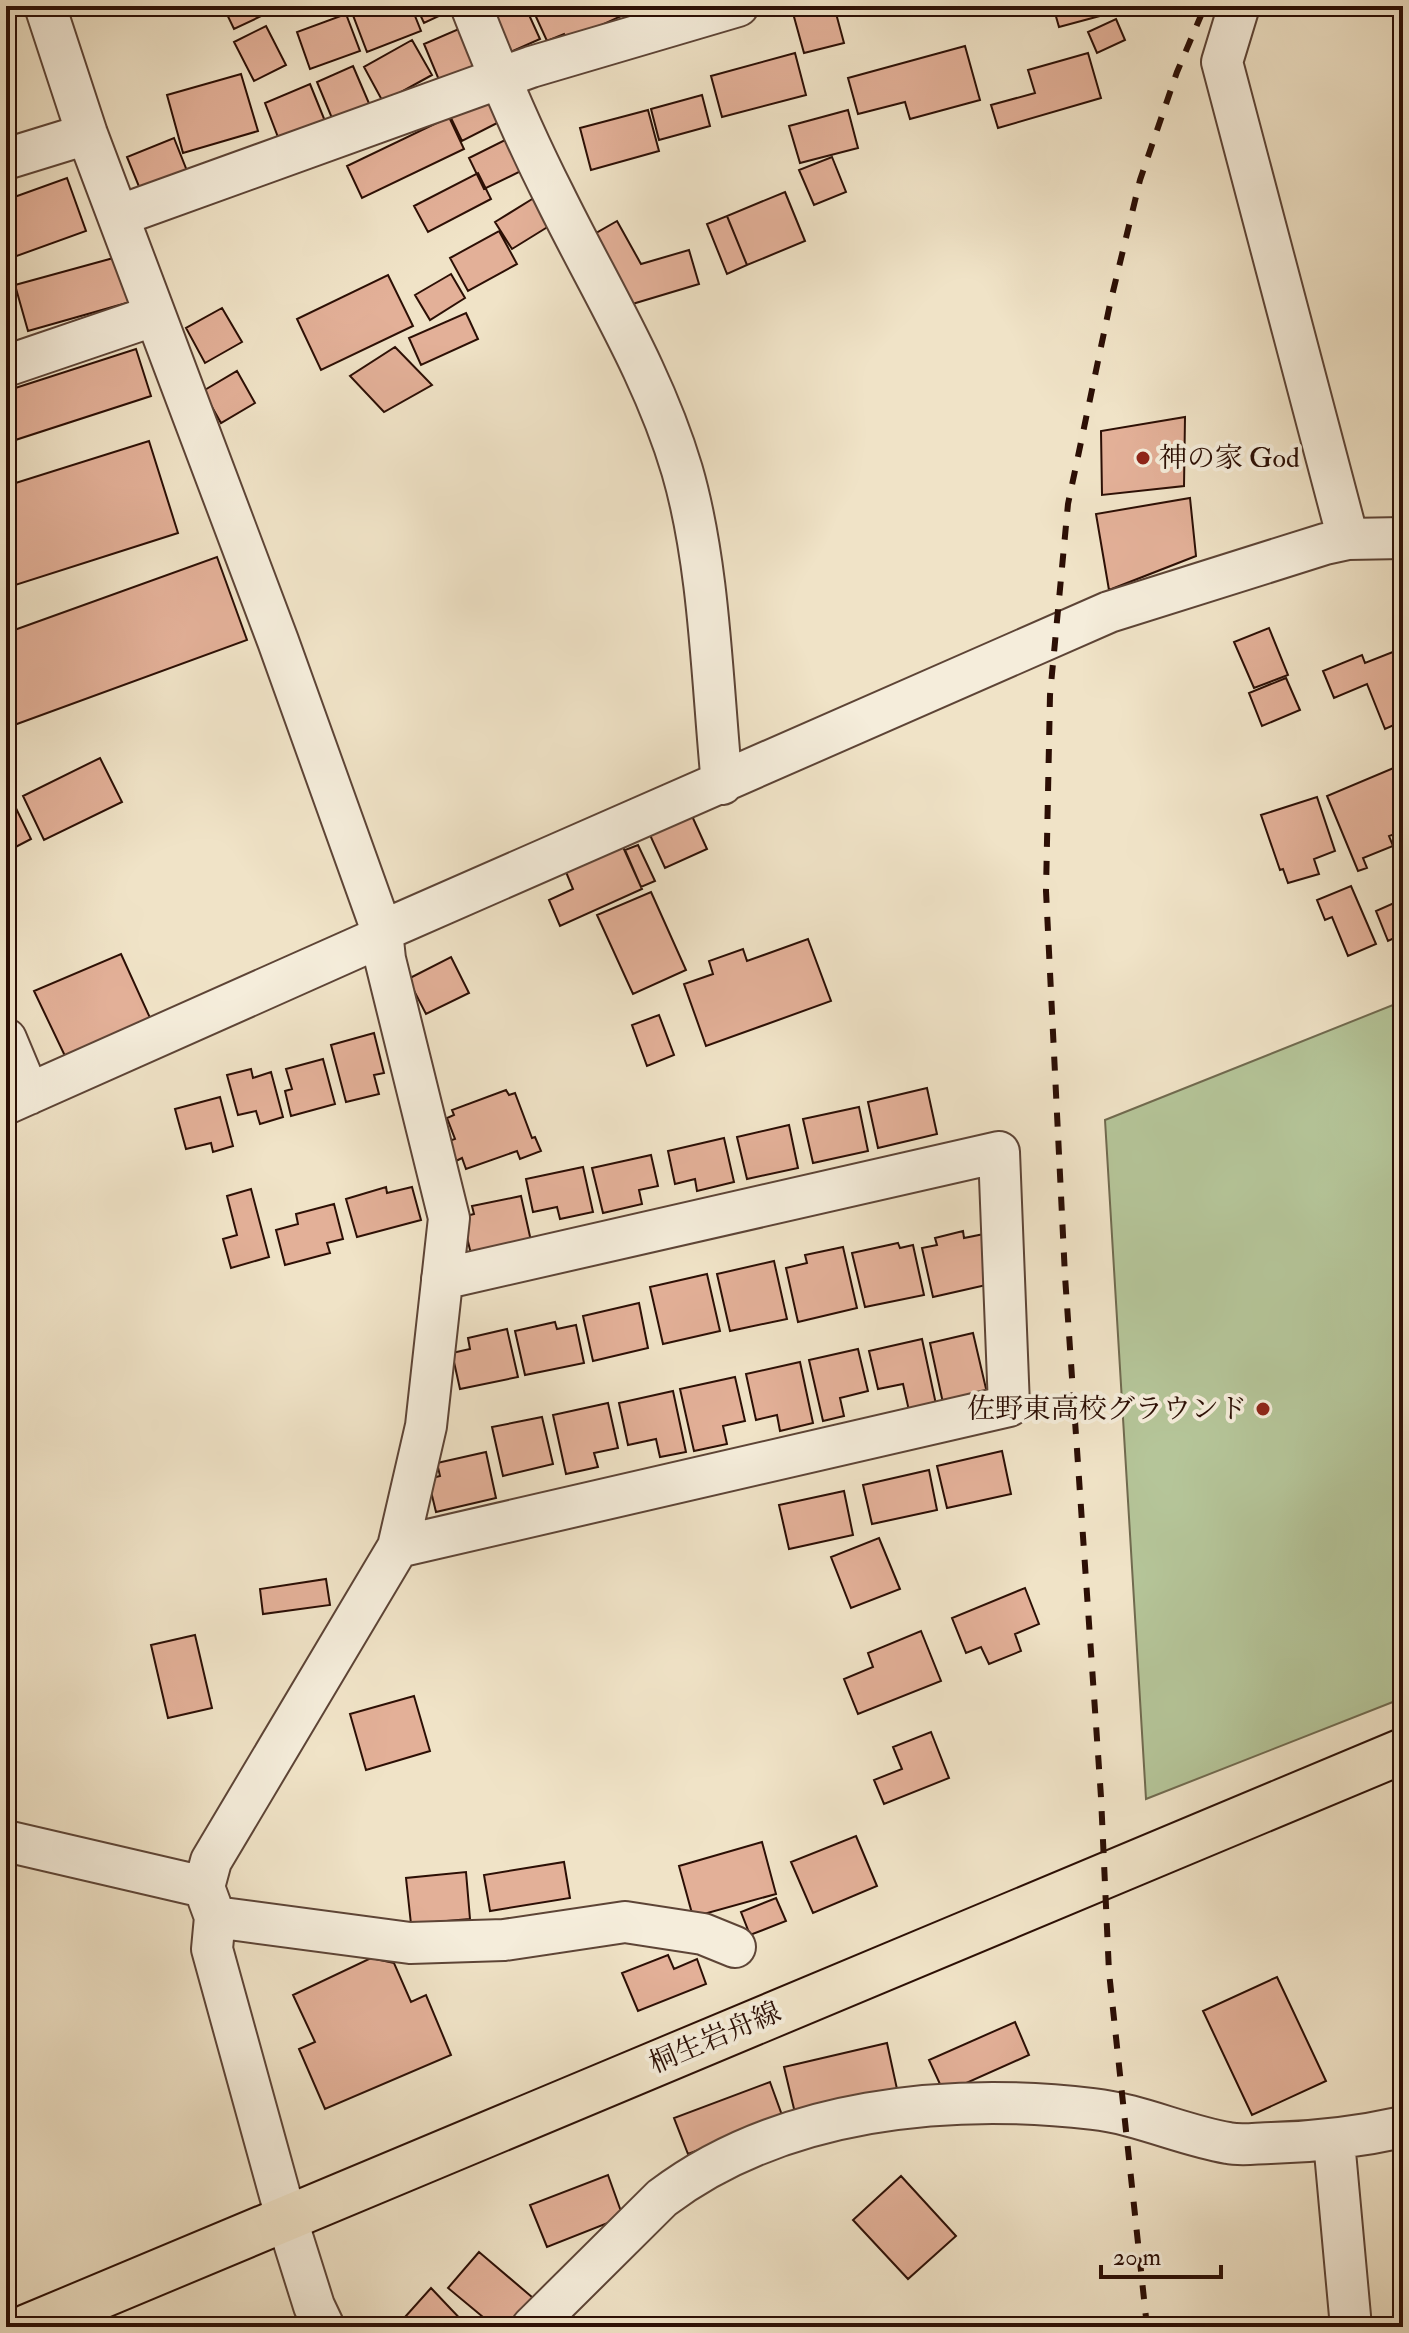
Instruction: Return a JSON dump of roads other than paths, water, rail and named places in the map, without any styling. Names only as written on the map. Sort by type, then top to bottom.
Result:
[{"type":"main road","name":"桐生岩舟線","points":[[27,2327],[1403,1751]]},
{"type":"street","points":[[45,6],[87,134],[153,316],[278,641],[382,934],[449,1218],[426,1426],[398,1547],[211,1861],[209,1902],[212,1949],[286,2217],[314,2306],[324,2327]]},
{"type":"street","points":[[471,6],[500,79],[554,196],[648,375],[682,470],[697,534],[722,784]]},
{"type":"street","points":[[118,216],[500,79],[738,6]]},
{"type":"street","points":[[1239,6],[1222,62],[1348,539]]},
{"type":"street","points":[[6,159],[87,134]]},
{"type":"street","points":[[6,366],[153,316]]},
{"type":"street","points":[[6,1039],[18,1099],[1109,612],[1348,539],[1403,538]]},
{"type":"street","points":[[398,1547],[1009,1406],[999,1152],[442,1279]]},
{"type":"street","points":[[6,1841],[209,1902],[410,1943],[504,1940],[625,1922],[703,1934],[735,1947]]},
{"type":"street","points":[[532,2327],[662,2198],[685,2180],[761,2144],[851,2119],[921,2104],[1093,2109],[1230,2144],[1334,2141],[1403,2127]]},
{"type":"street","points":[[1334,2141],[1351,2327]]},
{"type":"railway","points":[[1147,2327],[1109,1972],[1101,1797],[1065,1276],[1046,891],[1050,695],[1068,504],[1110,304],[1140,180],[1177,72],[1205,6]]},
{"type":"place","name":"神の家 God","points":[[1143,458]]},
{"type":"place","name":"佐野東高校グラウンド","points":[[1263,1409]]}]
